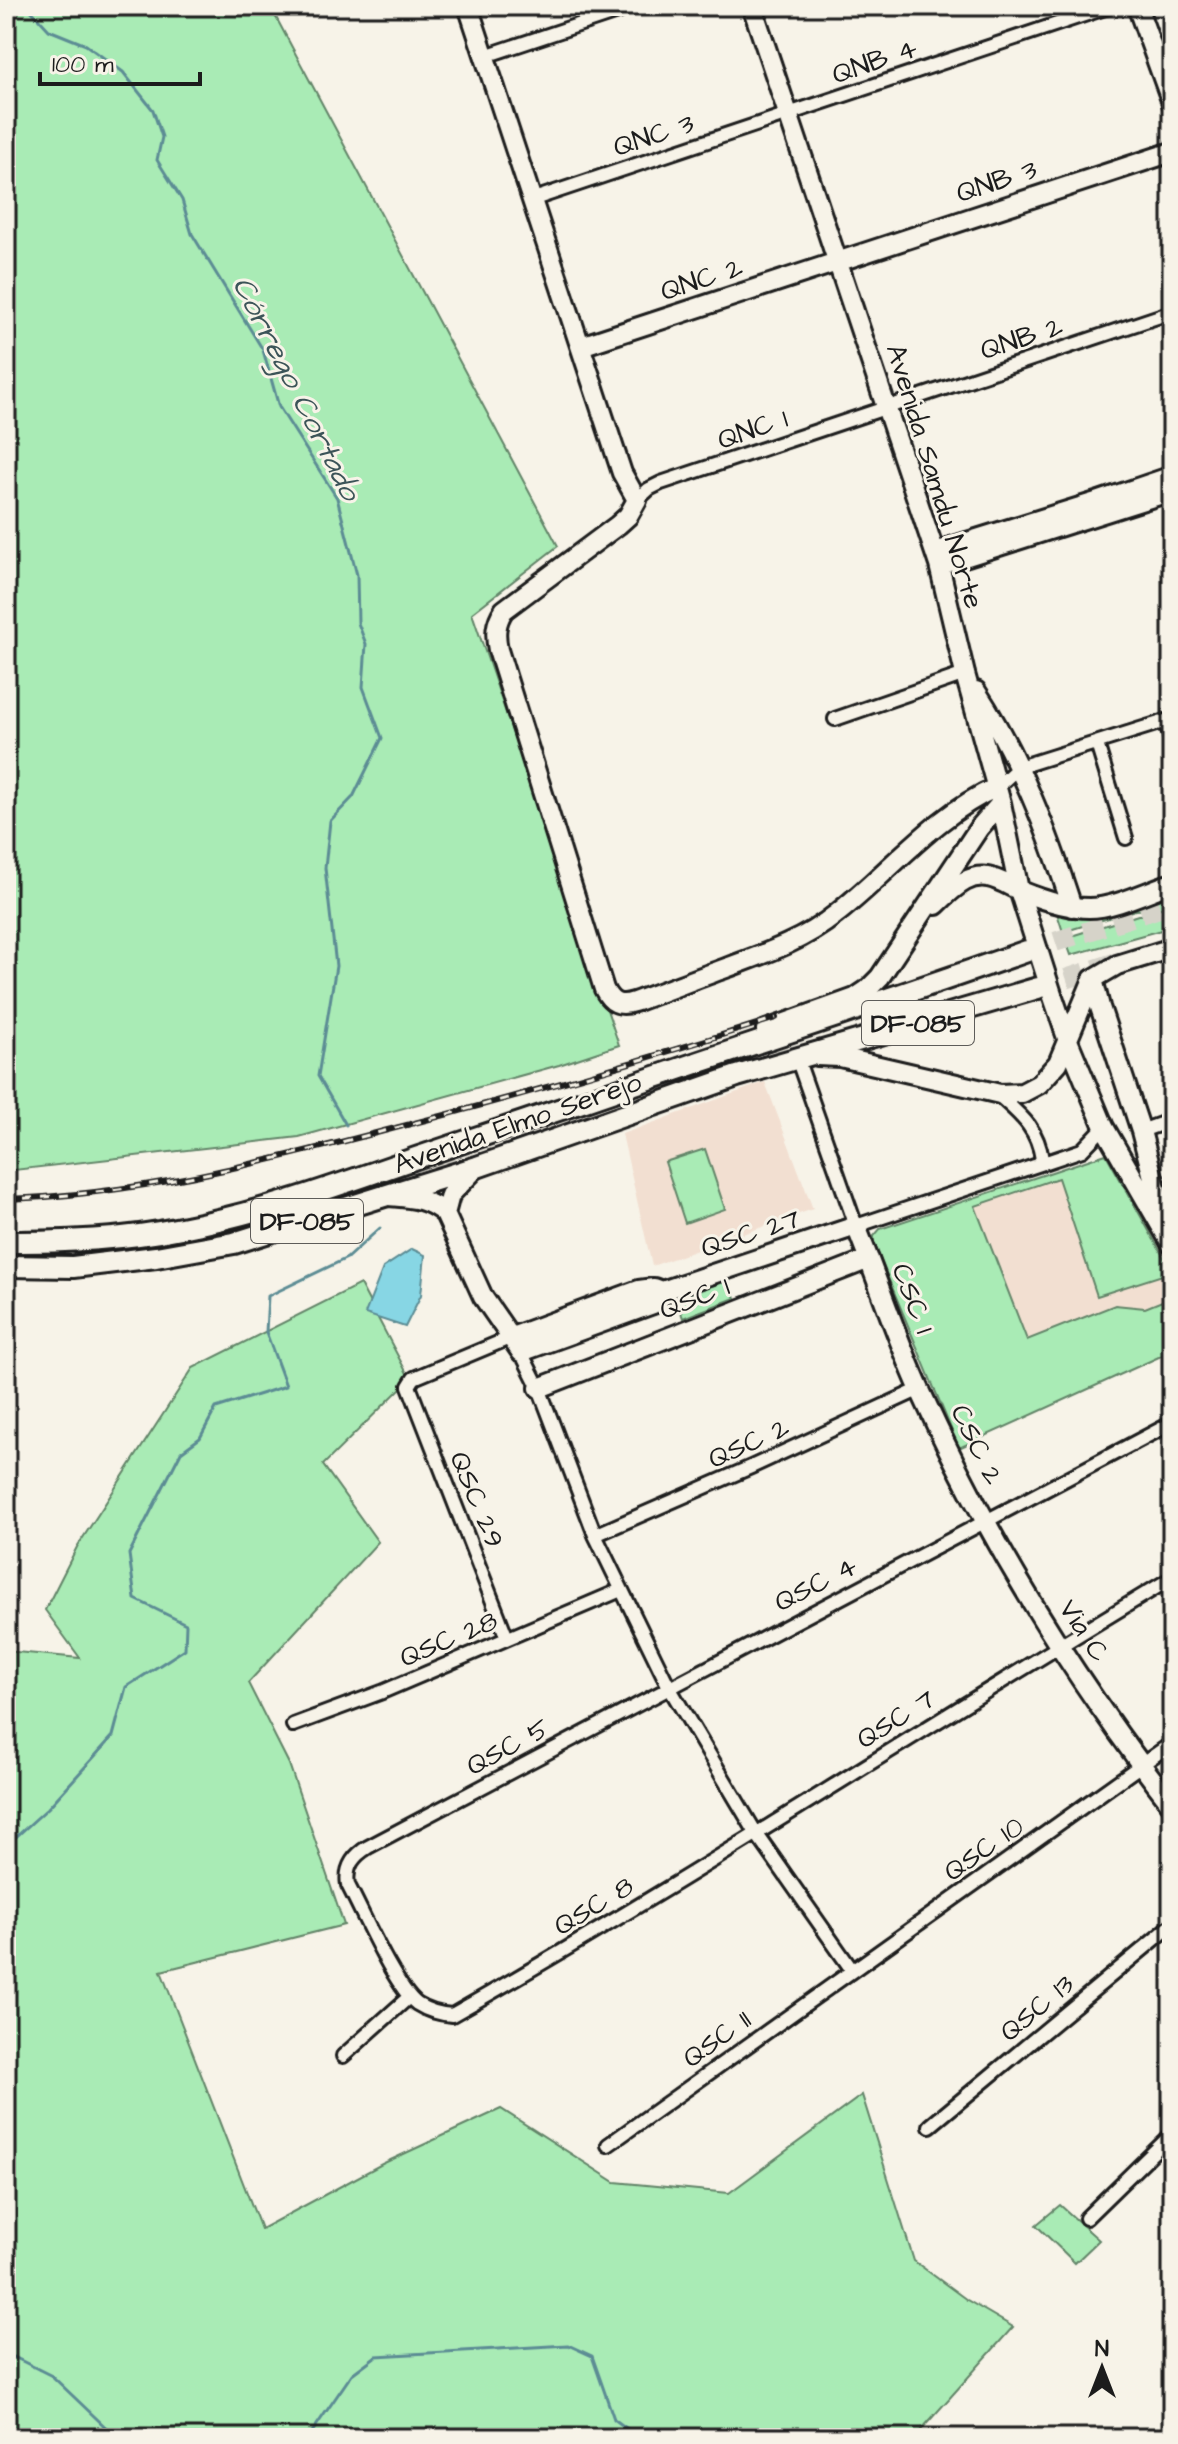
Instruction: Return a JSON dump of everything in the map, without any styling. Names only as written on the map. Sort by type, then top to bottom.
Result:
[{"type":"main road","name":"Avenida Elmo Serejo","points":[[6,1242],[73,1242],[124,1237],[182,1228],[265,1207],[843,1016],[1027,951]]},
{"type":"main road","name":"Avenida Elmo Serejo","points":[[6,1266],[73,1267],[234,1243],[389,1196],[737,1076],[1041,979]]},
{"type":"street","points":[[468,6],[622,473],[637,500],[628,516],[618,525],[504,610],[495,636],[609,999],[617,1004],[634,1002],[807,935],[836,915],[937,827],[980,795],[999,795]]},
{"type":"street","points":[[485,56],[635,6]]},
{"type":"street","name":"Avenida Samdu Norte","points":[[752,6],[937,558],[999,795],[1041,979],[1104,1127],[1171,1242]]},
{"type":"street","name":"QNB 4","points":[[789,114],[1111,6]]},
{"type":"street","points":[[1137,6],[1172,103]]},
{"type":"street","name":"QNC 3","points":[[531,200],[789,114]]},
{"type":"street","name":"QNB 3","points":[[838,262],[1172,152]]},
{"type":"street","name":"QNC 2","points":[[581,346],[838,262]]},
{"type":"street","name":"QNB 2","points":[[886,407],[1172,312]]},
{"type":"street","name":"QNC 1","points":[[637,500],[661,483],[886,407]]},
{"type":"street","points":[[937,558],[995,546],[1098,509],[1172,476]]},
{"type":"street","points":[[1098,509],[1172,491]]},
{"type":"street","points":[[835,719],[965,674],[995,720],[1019,767],[1072,907]]},
{"type":"street","points":[[695,1063],[717,1047],[855,998],[867,990],[880,977],[1019,767],[1169,720],[1172,742]]},
{"type":"street","points":[[1097,744],[1126,838]]},
{"type":"street","points":[[914,926],[952,889],[967,879],[999,878],[1019,890],[1072,907],[1103,907],[1172,883]]},
{"type":"street","points":[[1172,948],[1117,965],[1093,979],[1058,1063],[1039,1084],[1022,1093],[996,1093],[840,1057],[797,1058],[856,1226],[1082,1150],[1104,1127],[1141,1131],[1172,1120]]},
{"type":"street","points":[[1093,979],[1141,1131],[1171,1242]]},
{"type":"street","points":[[996,1093],[1027,1121],[1038,1139],[1042,1154],[1038,1164]]},
{"type":"street","points":[[445,1214],[450,1195],[477,1167]]},
{"type":"street","points":[[389,1196],[427,1201],[445,1214],[483,1297],[517,1344],[539,1388],[595,1535],[669,1687],[756,1833],[852,1970]]},
{"type":"street","name":"CSC 1","points":[[856,1226],[920,1389]]},
{"type":"street","name":"QSC 27","points":[[517,1344],[647,1287],[662,1291],[856,1226]]},
{"type":"street","name":"QSC 1","points":[[539,1388],[869,1259]]},
{"type":"street","name":"QSC 29","points":[[507,1638],[409,1386],[414,1378],[517,1344]]},
{"type":"street","name":"CSC 2","points":[[920,1389],[985,1523]]},
{"type":"street","name":"QSC 2","points":[[595,1535],[920,1389]]},
{"type":"street","name":"QSC 4","points":[[669,1687],[1172,1423]]},
{"type":"street","name":"Via C","points":[[985,1523],[1060,1645],[1141,1765],[1172,1805]]},
{"type":"street","name":"QSC 7","points":[[756,1833],[1172,1578]]},
{"type":"street","name":"QSC 28","points":[[293,1725],[382,1692],[621,1590]]},
{"type":"street","name":"QSC 5","points":[[409,1997],[348,1885],[347,1874],[357,1854],[669,1687]]},
{"type":"street","name":"QSC 10","points":[[852,1970],[1172,1743]]},
{"type":"street","name":"QSC 8","points":[[409,1997],[427,2010],[452,2015],[581,1942],[756,1833]]},
{"type":"street","name":"QSC 13","points":[[930,2126],[1172,1925]]},
{"type":"street","name":"QSC 11","points":[[608,2145],[852,1970]]},
{"type":"street","points":[[343,2056],[409,1997]]},
{"type":"street","points":[[1086,2218],[1172,2134]]},
{"type":"shaded area","points":[[765,1082],[813,1209],[652,1266],[622,1134]]},
{"type":"shaded area","points":[[1106,1154],[1116,1161],[1126,1177],[1172,1269],[1172,1351],[959,1448],[874,1244],[874,1236],[880,1229]]},
{"type":"green space","points":[[6,6],[270,6],[558,546],[472,613],[619,1045],[559,1065],[299,1137],[6,1171]]},
{"type":"green space","points":[[1172,891],[1172,904],[1159,909],[1135,910],[1063,932],[1056,910],[1086,917]]},
{"type":"green space","points":[[1172,910],[1172,927],[1071,955],[1065,938],[1138,915],[1162,914]]},
{"type":"green space","points":[[705,1149],[725,1209],[685,1223],[665,1162]]},
{"type":"green space","points":[[1106,1154],[1172,1272],[1097,1296],[1058,1178],[975,1206],[1027,1340],[1115,1305],[1145,1308],[1172,1297],[1172,1351],[959,1448],[874,1244],[874,1236],[880,1229]]},
{"type":"green space","points":[[727,1276],[735,1298],[683,1318],[675,1295]]},
{"type":"green space","points":[[360,1284],[410,1379],[323,1465],[378,1542],[248,1683],[289,1764],[344,1925],[161,1971],[261,2229],[382,2164],[501,2109],[615,2182],[729,2193],[862,2095],[914,2261],[967,2300],[1013,2327],[914,2438],[6,2438],[6,1651],[80,1658],[45,1610],[77,1547],[193,1368]]},
{"type":"green space","points":[[1060,2205],[1099,2240],[1075,2263],[1036,2225]]},
{"type":"water","points":[[412,1249],[425,1255],[421,1295],[405,1327],[365,1314],[383,1268]]},
{"type":"waterway","name":"Córrego Cortado","points":[[27,6],[49,30],[86,45],[123,72],[153,110],[162,137],[157,160],[182,200],[192,234],[263,350],[279,407],[337,498],[357,575],[358,623],[366,644],[363,687],[382,738],[353,797],[330,821],[325,868],[336,966],[318,1076],[346,1125]]},
{"type":"waterway","points":[[6,1846],[48,1808],[113,1736],[126,1687],[185,1649],[186,1624],[135,1599],[129,1554],[181,1452],[200,1438],[216,1408],[286,1386],[266,1332],[268,1296],[347,1258],[380,1228]]},
{"type":"waterway","points":[[308,2438],[352,2374],[376,2356],[568,2345],[592,2356],[614,2419],[630,2431],[675,2438]]},
{"type":"waterway","points":[[6,2353],[52,2376],[117,2438]]},
{"type":"tunnel","points":[[1027,951],[1172,904]]},
{"type":"tunnel","points":[[1038,988],[1114,963]]},
{"type":"railway","points":[[6,1199],[148,1184],[288,1155],[529,1092],[776,1018]]}]
